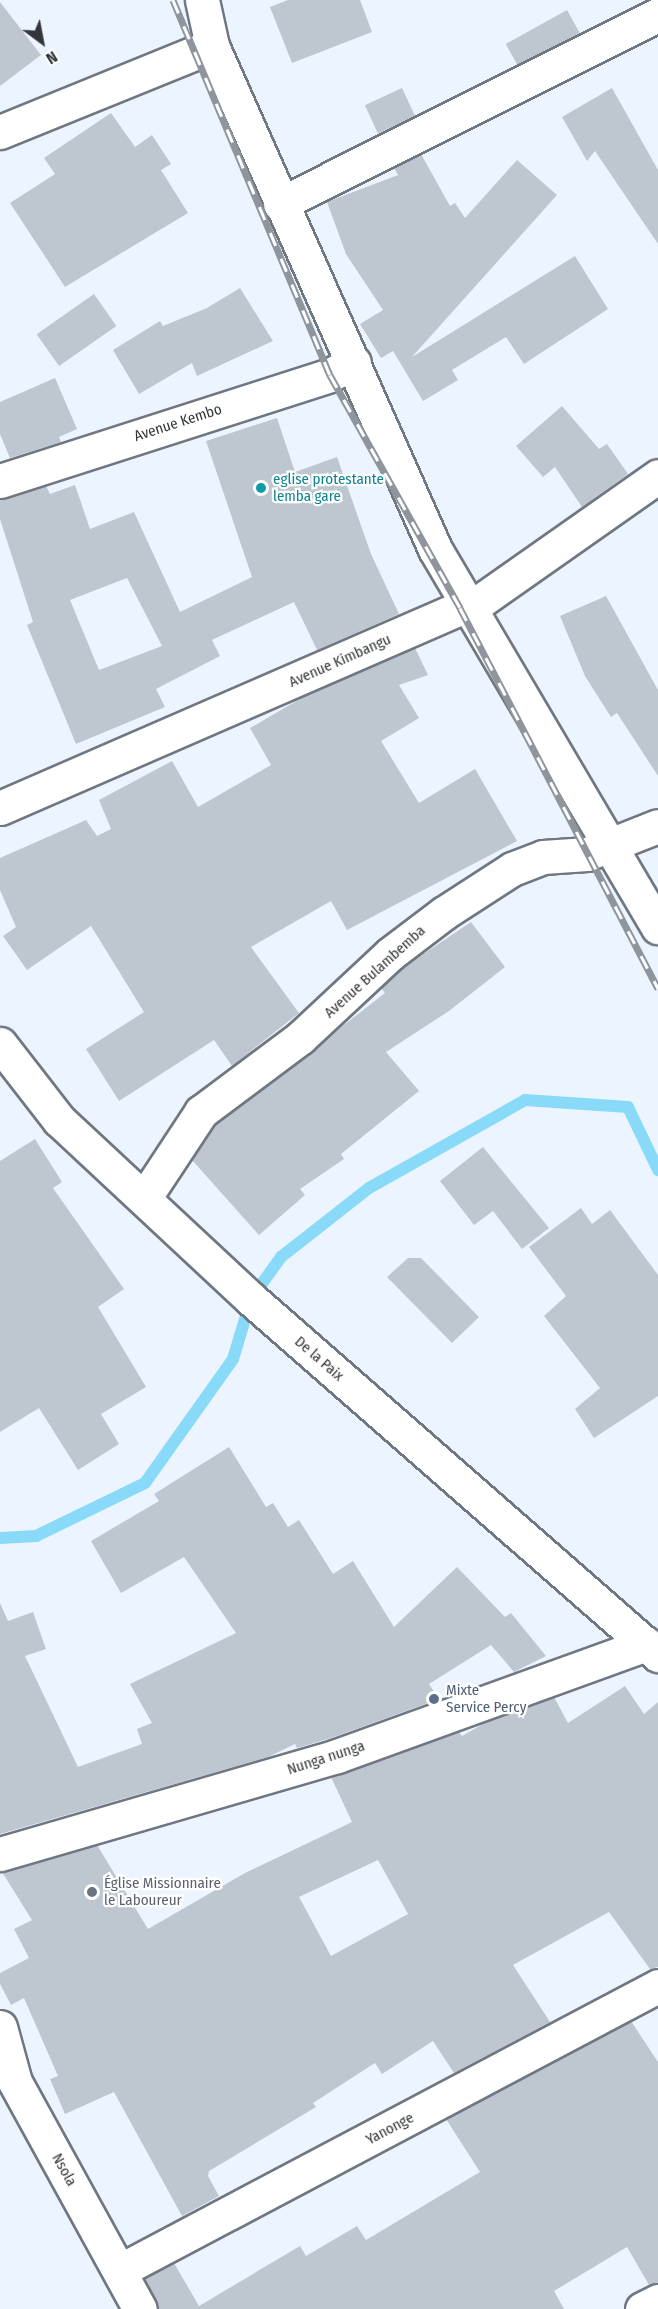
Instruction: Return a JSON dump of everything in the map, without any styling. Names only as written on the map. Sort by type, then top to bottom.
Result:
[{"type":"street","points":[[202,0],[212,46],[280,204],[354,362],[435,549],[608,846],[658,927]]},
{"type":"street","points":[[280,204],[658,15]]},
{"type":"street","points":[[0,132],[212,46]]},
{"type":"street","name":"Avenue Kembo","points":[[0,481],[330,375],[354,362]]},
{"type":"street","name":"Avenue Kimbangu","points":[[0,808],[460,608],[469,609],[658,476]]},
{"type":"street","name":"Avenue Bulambemba","points":[[145,1197],[201,1112],[300,1038],[390,954],[444,913],[512,869],[543,857],[587,854],[658,826]]},
{"type":"street","name":"De la Paix","points":[[0,1044],[59,1120],[145,1197],[251,1299],[652,1649]]},
{"type":"street","name":"Nunga nunga","points":[[0,1854],[337,1756],[652,1649]]},
{"type":"street","name":"Yanonge","points":[[121,2270],[658,1986]]},
{"type":"street","name":"Nsola","points":[[0,2026],[15,2082],[121,2270],[140,2309]]},
{"type":"street","points":[[642,2309],[658,2301]]},
{"type":"building","points":[[288,0],[360,0],[372,32],[292,63],[270,7]]},
{"type":"building","points":[[0,2],[41,55],[0,86]]},
{"type":"building","points":[[567,10],[580,33],[518,67],[506,44]]},
{"type":"building","points":[[402,88],[415,116],[378,133],[365,105]]},
{"type":"building","points":[[612,88],[658,170],[658,244],[595,151],[587,161],[562,117]]},
{"type":"building","points":[[111,113],[135,147],[152,135],[171,164],[161,170],[188,213],[65,287],[10,203],[55,174],[44,158]]},
{"type":"building","points":[[421,154],[450,206],[455,203],[465,218],[517,160],[557,195],[412,357],[575,256],[608,309],[524,364],[506,337],[452,370],[458,380],[423,401],[393,351],[381,358],[360,324],[383,310],[346,254],[327,202],[398,175],[394,168]]},
{"type":"building","points":[[240,288],[273,341],[197,376],[192,363],[139,394],[113,350],[160,321],[163,326],[207,308]]},
{"type":"building","points":[[94,294],[116,326],[59,366],[37,334]]},
{"type":"building","points":[[55,378],[77,429],[59,437],[61,442],[10,458],[0,434],[0,402]]},
{"type":"building","points":[[562,406],[599,449],[607,444],[628,474],[582,507],[555,467],[543,477],[516,446]]},
{"type":"building","points":[[277,418],[295,472],[337,457],[371,554],[399,614],[317,650],[294,602],[212,640],[220,656],[156,689],[165,707],[76,744],[27,625],[33,622],[0,519],[0,499],[46,486],[50,494],[75,485],[90,529],[134,512],[180,612],[252,577],[206,441]],"holes":[[[127,578],[162,646],[99,670],[70,600]]]},
{"type":"building","points":[[606,596],[658,690],[658,776],[617,713],[611,717],[585,676],[560,616]]},
{"type":"building","points":[[415,648],[428,675],[399,685],[419,718],[381,741],[419,803],[475,769],[517,841],[347,930],[331,901],[251,947],[299,1013],[232,1066],[214,1040],[119,1101],[86,1049],[144,1012],[91,926],[27,970],[3,936],[16,927],[0,890],[0,858],[86,820],[97,836],[111,829],[99,800],[172,761],[198,807],[271,765],[250,728],[305,696]]},
{"type":"building","points":[[471,922],[505,967],[449,1011],[386,1052],[419,1091],[341,1154],[344,1159],[300,1189],[305,1195],[259,1235],[192,1160],[215,1125],[385,993],[381,988],[401,969]]},
{"type":"building","points":[[35,1139],[62,1182],[53,1188],[124,1289],[98,1307],[146,1387],[101,1414],[119,1444],[78,1470],[39,1408],[0,1432],[0,1161]]},
{"type":"building","points":[[483,1147],[549,1228],[522,1249],[493,1211],[474,1225],[440,1181]]},
{"type":"building","points":[[581,1208],[592,1224],[610,1210],[658,1275],[658,1396],[594,1438],[575,1409],[600,1388],[544,1316],[566,1296],[529,1247]]},
{"type":"building","points":[[408,1258],[421,1258],[479,1317],[452,1343],[387,1277]]},
{"type":"building","points":[[229,1447],[266,1507],[273,1503],[288,1527],[299,1520],[333,1574],[353,1561],[394,1627],[457,1567],[505,1617],[511,1613],[546,1656],[514,1672],[491,1645],[429,1684],[439,1699],[331,1738],[297,1748],[295,1744],[268,1757],[0,1834],[0,1603],[8,1621],[33,1612],[46,1649],[25,1656],[78,1767],[142,1744],[137,1729],[152,1723],[130,1684],[236,1633],[184,1557],[121,1593],[91,1541],[159,1501],[154,1494]]},
{"type":"building","points":[[625,1686],[644,1714],[658,1702],[658,1967],[650,1969],[609,1912],[513,1965],[550,2022],[454,2073],[433,2041],[382,2074],[375,2063],[313,2103],[316,2107],[209,2171],[208,2176],[219,2196],[182,2216],[114,2092],[65,2114],[50,2079],[58,2076],[24,1998],[11,2005],[0,1984],[0,1973],[29,1958],[14,1929],[32,1920],[2,1872],[97,1845],[148,1929],[245,1873],[352,1822],[331,1777],[459,1732],[462,1736],[488,1721],[554,1697],[568,1723]],"holes":[[[378,1860],[408,1914],[331,1956],[299,1897]]]},
{"type":"building","points":[[631,2021],[658,2062],[658,2282],[649,2285],[627,2247],[554,2291],[564,2309],[159,2309],[145,2279],[174,2263],[199,2306],[300,2246],[306,2256],[357,2226],[366,2240],[480,2172],[446,2119]]},
{"type":"waterway","points":[[0,1538],[36,1536],[145,1483],[233,1359],[251,1299],[281,1257],[369,1188],[525,1100],[628,1107],[658,1170]]},
{"type":"railway","points":[[173,0],[330,375],[460,608],[658,989]]},
{"type":"place","name":"eglise protestante lemba gare","points":[[261,488]]},
{"type":"place","name":"Mixte Service Percy","points":[[434,1699]]},
{"type":"place","name":"Église Missionnaire le Laboureur","points":[[92,1892]]}]
